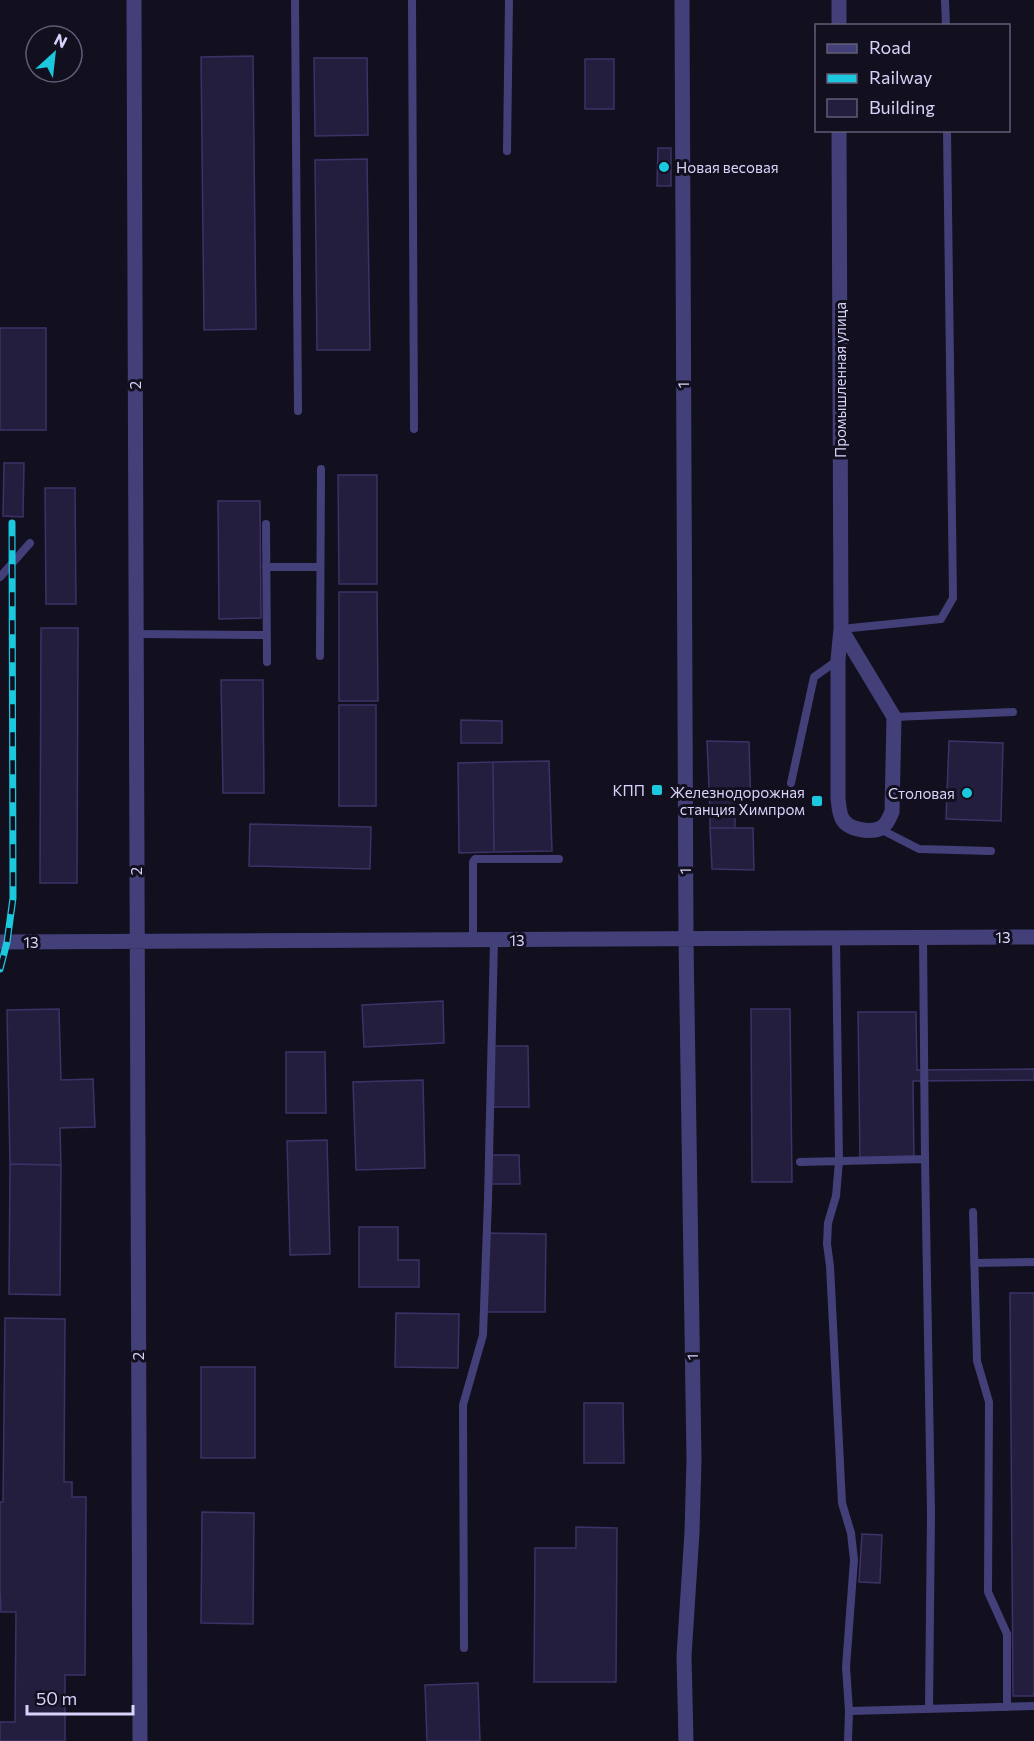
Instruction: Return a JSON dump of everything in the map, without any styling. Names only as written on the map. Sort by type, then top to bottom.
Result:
[{"type":"street","name":"2","points":[[134,0],[140,1741]]},
{"type":"street","name":"1","points":[[682,0],[686,939],[694,1460],[684,1656],[686,1741]]},
{"type":"street","points":[[839,0],[839,24]]},
{"type":"street","name":"Промышленная улица","points":[[839,132],[841,628],[838,660],[838,799],[842,818],[848,825],[861,830],[880,829]]},
{"type":"street","points":[[841,628],[894,717],[892,812],[887,823],[880,829]]},
{"type":"street","name":"13","points":[[0,942],[1034,937]]},
{"type":"lane","points":[[295,0],[298,411]]},
{"type":"lane","points":[[412,0],[414,429]]},
{"type":"lane","points":[[507,151],[509,0]]},
{"type":"lane","points":[[945,0],[946,24]]},
{"type":"lane","points":[[841,628],[941,619],[953,598],[947,132]]},
{"type":"lane","points":[[320,656],[321,469]]},
{"type":"lane","points":[[266,524],[267,662]]},
{"type":"lane","points":[[0,577],[30,543]]},
{"type":"lane","points":[[266,567],[320,567]]},
{"type":"lane","points":[[136,634],[266,635]]},
{"type":"lane","points":[[791,783],[814,677],[838,660]]},
{"type":"lane","points":[[894,717],[1013,712]]},
{"type":"lane","points":[[880,829],[919,849],[991,851]]},
{"type":"lane","points":[[473,940],[473,862],[475,859],[559,859]]},
{"type":"lane","points":[[836,938],[839,1161],[836,1196],[828,1223],[826,1244],[830,1266],[842,1503],[851,1533],[854,1560],[846,1667],[849,1711],[848,1741]]},
{"type":"lane","points":[[923,938],[931,1514],[929,1709]]},
{"type":"lane","points":[[464,1648],[464,1405],[483,1335],[494,940]]},
{"type":"lane","points":[[800,1162],[925,1159]]},
{"type":"lane","points":[[973,1212],[977,1361],[989,1402],[988,1592],[1007,1634],[1007,1707]]},
{"type":"lane","points":[[974,1263],[1034,1262]]},
{"type":"lane","points":[[849,1711],[1034,1706]]},
{"type":"building","points":[[253,56],[256,329],[204,330],[201,57]]},
{"type":"building","points":[[314,58],[367,58],[368,135],[315,136]]},
{"type":"building","points":[[585,59],[614,59],[614,109],[585,109]]},
{"type":"building","name":"Новая весовая","points":[[658,148],[671,148],[671,186],[657,186]]},
{"type":"building","points":[[367,159],[370,350],[317,350],[315,160]]},
{"type":"building","points":[[0,328],[46,328],[46,430],[0,430]]},
{"type":"building","points":[[4,463],[24,463],[23,517],[3,516]]},
{"type":"building","points":[[338,475],[377,475],[377,584],[339,584]]},
{"type":"building","points":[[45,488],[75,488],[76,604],[46,604]]},
{"type":"building","points":[[218,501],[260,501],[261,618],[219,619]]},
{"type":"building","points":[[339,592],[377,592],[378,701],[339,701]]},
{"type":"building","points":[[41,628],[78,628],[77,883],[40,883]]},
{"type":"building","points":[[221,680],[263,680],[264,793],[223,793]]},
{"type":"building","points":[[339,705],[376,705],[376,806],[339,806]]},
{"type":"building","points":[[461,720],[502,721],[502,743],[461,743]]},
{"type":"building","points":[[707,741],[749,742],[751,810],[710,811]]},
{"type":"building","points":[[949,741],[1003,743],[1001,821],[946,819]]},
{"type":"building","points":[[549,761],[552,851],[494,852],[493,762]]},
{"type":"building","points":[[493,762],[494,852],[459,853],[458,763]]},
{"type":"building","points":[[735,810],[735,828],[710,828],[710,811]]},
{"type":"building","points":[[250,824],[371,827],[370,869],[249,866]]},
{"type":"building","points":[[710,828],[753,828],[754,870],[712,869]]},
{"type":"building","points":[[443,1001],[444,1043],[364,1047],[362,1005]]},
{"type":"building","points":[[59,1009],[61,1080],[93,1079],[95,1127],[60,1128],[61,1165],[10,1164],[7,1010]]},
{"type":"building","points":[[751,1009],[790,1009],[792,1182],[752,1182]]},
{"type":"building","points":[[858,1012],[916,1012],[917,1070],[1034,1069],[1034,1080],[913,1081],[914,1160],[860,1161]]},
{"type":"building","points":[[489,1046],[528,1046],[529,1107],[489,1107]]},
{"type":"building","points":[[286,1052],[325,1052],[326,1113],[286,1113]]},
{"type":"building","points":[[423,1080],[425,1168],[356,1170],[353,1082]]},
{"type":"building","points":[[327,1140],[330,1254],[290,1255],[287,1141]]},
{"type":"building","points":[[488,1155],[519,1155],[520,1184],[489,1184]]},
{"type":"building","points":[[10,1164],[61,1165],[60,1295],[9,1294]]},
{"type":"building","points":[[359,1227],[398,1227],[398,1260],[419,1260],[419,1287],[359,1287]]},
{"type":"building","points":[[487,1233],[546,1234],[545,1312],[487,1312]]},
{"type":"building","points":[[1010,1293],[1034,1293],[1034,1696],[1013,1696]]},
{"type":"building","points":[[396,1313],[459,1314],[458,1368],[395,1367]]},
{"type":"building","points":[[5,1318],[65,1319],[64,1482],[72,1482],[72,1497],[86,1497],[85,1675],[65,1675],[65,1741],[0,1741],[0,1722],[15,1722],[16,1612],[1,1612],[0,1589]]},
{"type":"building","points":[[201,1367],[255,1367],[255,1458],[201,1458]]},
{"type":"building","points":[[584,1403],[623,1403],[624,1463],[584,1463]]},
{"type":"building","points":[[202,1512],[254,1513],[253,1624],[201,1623]]},
{"type":"building","points":[[576,1527],[617,1528],[616,1682],[534,1682],[535,1548],[576,1548]]},
{"type":"building","points":[[862,1534],[882,1535],[880,1583],[859,1582]]},
{"type":"building","points":[[478,1683],[480,1741],[427,1741],[425,1685]]},
{"type":"railway","points":[[0,969],[7,942],[13,898],[12,523]]},
{"type":"place","name":"Новая весовая","points":[[664,167]]},
{"type":"place","name":"КПП","points":[[657,790]]},
{"type":"place","name":"Столовая","points":[[967,793]]},
{"type":"place","name":"Железнодорожная станция Химпром","points":[[817,801]]}]
